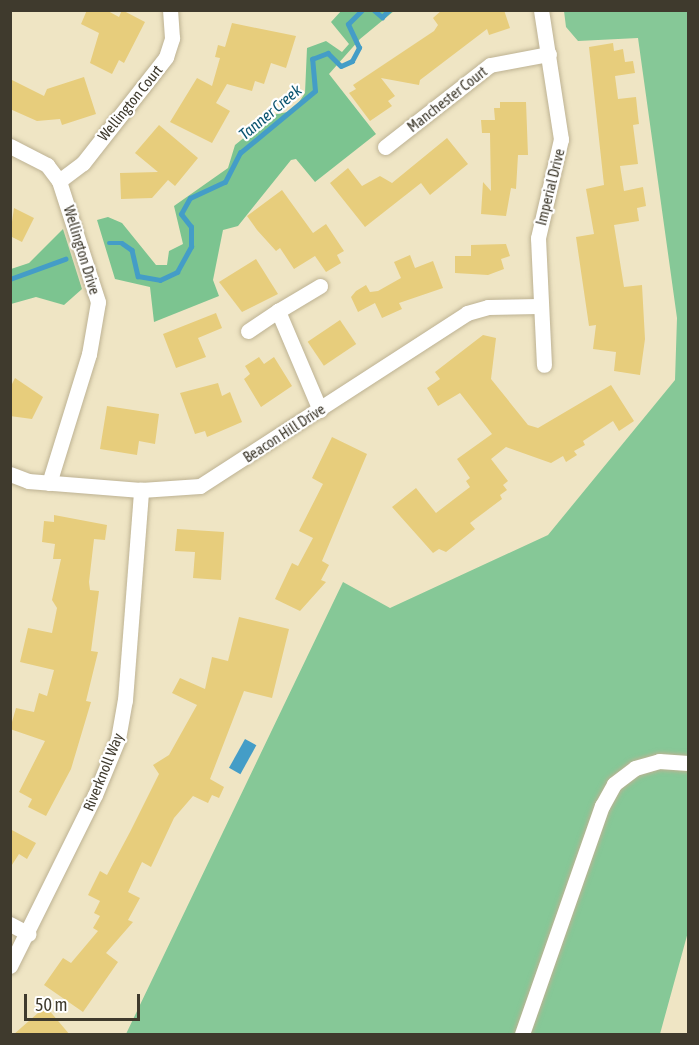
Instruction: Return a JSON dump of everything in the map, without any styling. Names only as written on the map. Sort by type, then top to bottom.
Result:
[{"type":"street","name":"Wellington Court","points":[[59,181],[83,162],[166,57],[172,38],[170,10]]},
{"type":"street","name":"Imperial Drive","points":[[541,10],[561,139],[538,238],[538,306],[544,365]]},
{"type":"street","name":"Manchester Court","points":[[385,147],[490,65],[549,54]]},
{"type":"street","name":"Wellington Drive","points":[[10,146],[47,165],[59,181],[98,302],[89,354],[49,483]]},
{"type":"street","points":[[248,331],[320,286]]},
{"type":"street","name":"Beacon Hill Drive","points":[[10,474],[49,483],[141,490],[200,486],[467,313],[488,307],[538,306]]},
{"type":"street","points":[[278,311],[320,410]]},
{"type":"street","name":"Riverknoll Way","points":[[10,966],[28,934],[118,739],[125,700],[141,490]]},
{"type":"street","points":[[522,1035],[602,806],[614,784],[635,768],[659,761],[688,762]]},
{"type":"street","points":[[10,924],[28,934]]},
{"type":"green space","points":[[342,10],[394,11],[360,39],[329,74],[376,134],[315,182],[296,159],[291,160],[238,226],[223,230],[213,280],[219,296],[154,322],[150,287],[115,279],[97,220],[108,217],[122,223],[156,265],[167,265],[169,251],[183,244],[174,206],[228,168],[235,145],[272,115],[293,111],[305,93],[307,48],[326,41],[342,52],[349,44],[331,22]]},
{"type":"green space","points":[[564,11],[688,11],[688,932],[660,1034],[126,1034],[343,582],[390,608],[548,535],[675,380],[677,318],[638,38],[578,41],[566,27]]},
{"type":"green space","points":[[63,229],[82,289],[64,305],[36,297],[11,304],[11,269],[29,263]]},
{"type":"water","points":[[245,739],[256,745],[240,774],[229,768]]},
{"type":"building","points":[[87,10],[106,10],[119,17],[122,10],[145,22],[124,63],[119,60],[112,74],[90,63],[99,33],[81,24]]},
{"type":"building","points":[[442,10],[504,10],[510,28],[489,35],[487,29],[420,80],[419,85],[381,78],[395,96],[388,101],[392,106],[370,121],[349,93],[356,89],[353,85],[434,31],[438,25],[433,18]]},
{"type":"building","points":[[232,23],[296,36],[286,68],[271,63],[264,84],[255,81],[252,91],[227,84],[216,103],[230,111],[212,143],[170,122],[197,78],[212,86],[220,58],[215,57],[218,45],[225,47]]},
{"type":"building","points":[[613,43],[614,51],[623,49],[625,62],[633,61],[635,73],[615,76],[618,99],[636,97],[639,124],[633,125],[638,164],[620,166],[624,191],[643,187],[646,206],[637,208],[639,221],[614,225],[624,287],[642,285],[645,339],[640,375],[614,371],[616,352],[593,349],[596,325],[589,326],[576,237],[594,234],[586,189],[604,185],[589,47]]},
{"type":"building","points":[[84,77],[96,114],[62,125],[60,119],[37,121],[10,109],[10,79],[44,96],[47,89]]},
{"type":"building","points":[[500,102],[526,102],[528,155],[518,155],[516,189],[511,188],[506,216],[481,214],[483,182],[491,191],[490,133],[482,133],[481,120],[495,120],[494,108],[500,108]]},
{"type":"building","points":[[159,125],[198,158],[175,186],[168,180],[152,198],[121,199],[120,173],[158,172],[135,153]]},
{"type":"building","points":[[447,138],[468,164],[430,195],[421,183],[365,227],[330,183],[348,168],[362,186],[380,176],[392,183]]},
{"type":"building","points":[[282,190],[313,233],[326,224],[344,251],[337,255],[341,263],[326,272],[315,256],[294,269],[280,248],[276,251],[257,230],[247,216]]},
{"type":"building","points":[[14,208],[34,218],[22,242],[10,236]]},
{"type":"building","points":[[506,244],[510,256],[501,259],[504,269],[488,275],[455,273],[455,256],[471,256],[471,245]]},
{"type":"building","points":[[410,255],[415,268],[433,261],[443,288],[399,303],[402,309],[382,318],[375,303],[358,312],[351,297],[356,291],[366,285],[370,292],[378,291],[401,278],[394,262]]},
{"type":"building","points":[[256,259],[278,294],[242,312],[219,282]]},
{"type":"building","points":[[216,313],[222,328],[198,338],[206,357],[176,368],[163,334]]},
{"type":"building","points":[[340,320],[356,344],[324,366],[308,342]]},
{"type":"building","points":[[483,335],[496,338],[491,379],[528,425],[538,428],[611,385],[634,421],[619,431],[613,421],[583,441],[585,445],[574,451],[577,455],[566,462],[563,456],[551,463],[506,447],[491,459],[508,481],[503,485],[507,490],[500,495],[502,499],[470,523],[475,529],[446,552],[439,549],[433,553],[392,507],[416,488],[436,513],[470,487],[466,481],[470,478],[457,459],[492,434],[460,393],[438,406],[427,388],[440,379],[435,372]]},
{"type":"building","points":[[259,357],[264,364],[274,357],[292,386],[261,407],[244,379],[250,374],[245,366]]},
{"type":"building","points":[[15,378],[43,397],[32,419],[10,416],[10,388]]},
{"type":"building","points":[[218,383],[222,396],[230,392],[242,422],[207,437],[205,431],[195,434],[180,393]]},
{"type":"building","points":[[107,406],[159,414],[155,444],[139,441],[137,455],[100,449]]},
{"type":"building","points":[[332,437],[367,454],[322,561],[329,565],[321,580],[326,582],[300,611],[275,599],[292,563],[298,566],[313,538],[299,531],[323,484],[312,478]]},
{"type":"building","points":[[54,515],[107,525],[105,540],[94,539],[89,582],[90,590],[99,591],[91,651],[98,652],[86,701],[91,702],[71,769],[46,816],[28,807],[32,799],[19,792],[45,741],[10,729],[16,708],[34,712],[39,693],[47,696],[54,670],[20,662],[28,628],[52,633],[57,608],[52,600],[61,559],[53,559],[55,544],[42,542],[44,521],[54,522]]},
{"type":"building","points":[[177,529],[224,532],[221,580],[193,578],[195,552],[175,551]]},
{"type":"building","points":[[239,617],[289,629],[272,698],[244,691],[210,779],[224,787],[219,798],[212,795],[208,803],[193,796],[174,818],[151,867],[142,862],[128,892],[140,898],[128,920],[133,922],[106,953],[118,962],[83,1012],[44,985],[63,958],[71,963],[98,931],[93,928],[100,916],[94,913],[100,901],[88,895],[100,871],[107,875],[159,774],[153,765],[169,755],[197,705],[172,693],[180,678],[205,689],[212,657],[228,661]]},
{"type":"building","points":[[10,829],[36,843],[27,859],[19,854],[10,868]]},
{"type":"building","points":[[48,1009],[70,1035],[13,1035],[38,1013]]},
{"type":"waterway","name":"Tanner Creek","points":[[109,243],[122,243],[132,250],[138,276],[160,280],[177,272],[191,247],[191,227],[181,214],[190,198],[225,182],[240,153],[315,91],[312,59],[328,53],[341,66],[352,61],[359,48],[348,24],[362,10]]},
{"type":"waterway","name":"Tanner Creek","points":[[374,10],[382,17],[389,10]]},
{"type":"waterway","name":"Tanner Creek","points":[[10,279],[65,259]]}]
